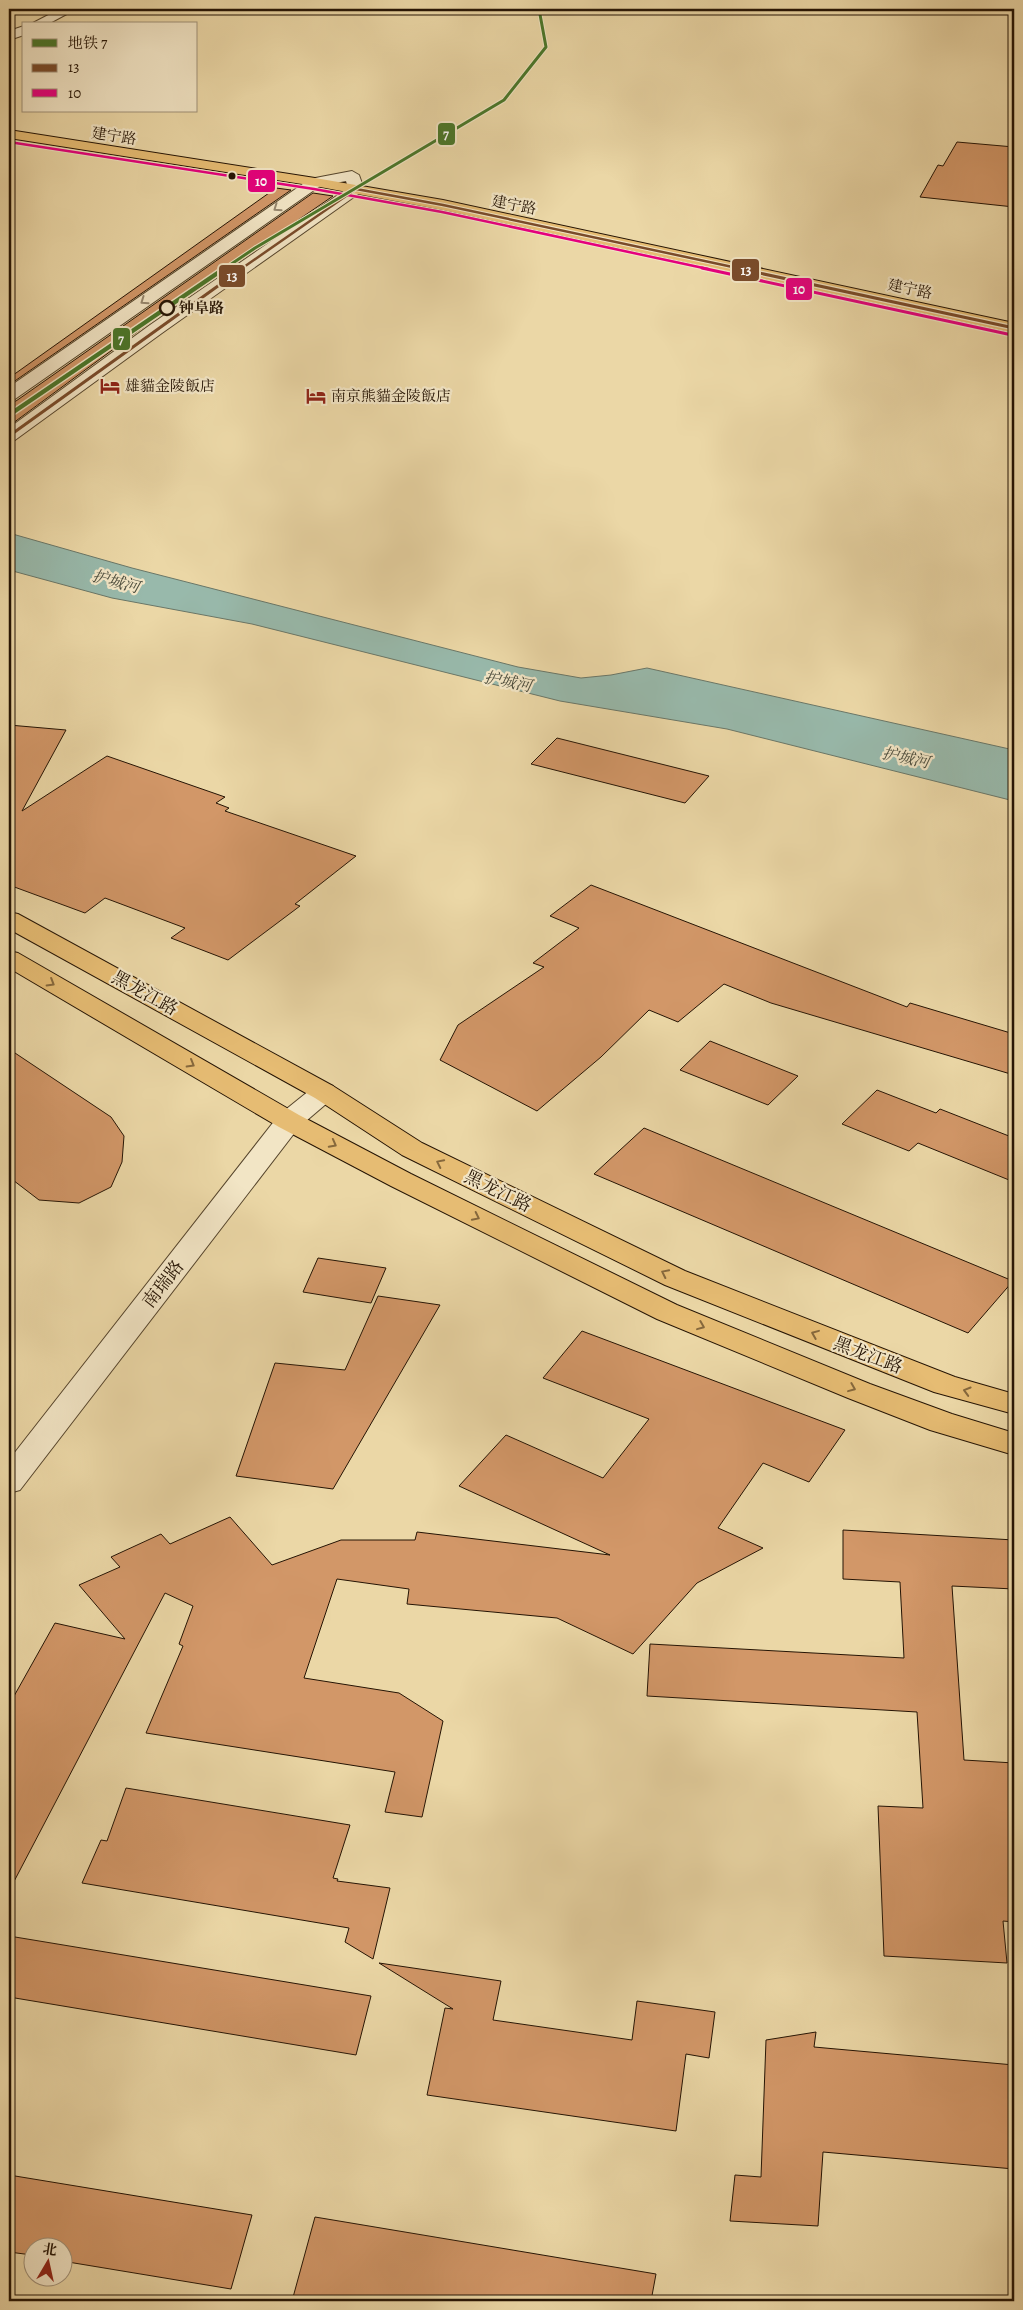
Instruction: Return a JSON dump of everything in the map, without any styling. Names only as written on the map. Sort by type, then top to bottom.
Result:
[{"type":"main road","name":"建宁路","points":[[9,120],[354,182],[540,210]]},
{"type":"main road","name":"建宁路","points":[[9,134],[315,182]]},
{"type":"main road","name":"建宁路","points":[[354,182],[442,204],[1014,328]]},
{"type":"main road","name":"黑龙江路","points":[[9,919],[324,1092],[412,1149],[675,1278],[892,1365],[945,1384],[1014,1404]]},
{"type":"main road","name":"黑龙江路","points":[[9,958],[289,1121],[402,1180],[667,1312],[914,1412],[1014,1444]]},
{"type":"street","points":[[41,22],[70,9]]},
{"type":"street","points":[[9,36],[22,31]]},
{"type":"street","points":[[9,395],[315,182],[354,182]]},
{"type":"street","points":[[9,436],[354,182]]},
{"type":"street","name":"南瑞路","points":[[9,1482],[289,1121],[324,1092]]},
{"type":"water","name":"护城河","points":[[9,533],[132,568],[518,667],[581,678],[611,675],[647,668],[1014,750],[1014,801],[727,729],[560,701],[252,624],[112,598],[9,570]]},
{"type":"building","points":[[957,142],[1014,147],[1014,207],[920,197],[938,165],[943,166]]},
{"type":"building","points":[[276,188],[291,190],[9,385],[9,378]]},
{"type":"building","points":[[313,193],[333,196],[149,323],[9,426],[9,402],[16,401]]},
{"type":"building","points":[[9,725],[66,730],[22,811],[107,756],[225,797],[216,803],[229,808],[225,811],[356,856],[295,904],[300,906],[228,960],[171,938],[185,928],[105,898],[85,913],[9,885]]},
{"type":"building","points":[[557,738],[709,776],[685,803],[531,764]]},
{"type":"building","points":[[591,885],[907,1007],[910,1003],[1014,1034],[1014,1075],[771,1003],[724,984],[678,1022],[649,1010],[601,1057],[537,1111],[440,1060],[458,1025],[544,967],[533,963],[579,928],[550,916]]},
{"type":"building","points":[[710,1041],[798,1076],[768,1105],[680,1070]]},
{"type":"building","points":[[9,1049],[111,1117],[124,1136],[122,1162],[111,1187],[79,1203],[39,1200],[9,1177]]},
{"type":"building","points":[[877,1090],[936,1113],[940,1109],[1014,1138],[1014,1182],[918,1143],[909,1151],[842,1124]]},
{"type":"building","points":[[644,1128],[1013,1281],[968,1333],[594,1174]]},
{"type":"building","points":[[318,1258],[386,1268],[371,1303],[303,1292]]},
{"type":"building","points":[[378,1296],[440,1305],[333,1489],[236,1476],[275,1363],[345,1370]]},
{"type":"building","points":[[582,1331],[845,1430],[809,1482],[763,1463],[718,1528],[763,1548],[697,1583],[633,1654],[557,1618],[407,1604],[409,1589],[337,1579],[304,1678],[399,1693],[443,1721],[422,1817],[385,1812],[395,1772],[146,1733],[183,1646],[179,1644],[193,1606],[165,1593],[9,1891],[9,1705],[55,1623],[125,1639],[79,1585],[120,1567],[111,1557],[161,1534],[170,1544],[230,1517],[272,1565],[341,1540],[415,1540],[417,1532],[610,1555],[459,1486],[506,1435],[603,1478],[649,1419],[543,1378]]},
{"type":"building","points":[[843,1530],[1014,1540],[1014,1589],[952,1586],[964,1760],[1014,1763],[1014,1922],[1003,1921],[1007,1963],[884,1956],[878,1806],[923,1808],[917,1712],[647,1696],[650,1644],[904,1658],[900,1582],[843,1579]]},
{"type":"building","points":[[126,1788],[350,1825],[333,1878],[338,1879],[337,1881],[390,1888],[373,1959],[345,1942],[349,1928],[82,1883],[101,1840],[107,1841]]},
{"type":"building","points":[[9,1936],[371,1996],[356,2055],[9,1997]]},
{"type":"building","points":[[379,1963],[501,1981],[493,2020],[632,2040],[637,2001],[715,2012],[709,2058],[686,2054],[676,2131],[427,2095],[445,2008],[453,2009]]},
{"type":"building","points":[[816,2032],[814,2047],[1014,2065],[1014,2169],[823,2152],[818,2226],[730,2221],[735,2175],[761,2177],[766,2040]]},
{"type":"building","points":[[9,2175],[252,2215],[231,2289],[72,2263],[72,2238],[22,2238],[22,2254],[9,2252]]},
{"type":"building","points":[[315,2217],[656,2274],[651,2301],[292,2301]]},
{"type":"metro line","name":"7","points":[[9,415],[255,248],[504,100],[546,47],[539,9]]},
{"type":"transit line","name":"10","points":[[9,142],[314,189],[442,212],[1012,335]]},
{"type":"transit line","name":"13","points":[[9,436],[156,329],[356,189],[443,205],[1014,328]]},
{"type":"place","name":"钟阜路","points":[[167,308]]},
{"type":"place","name":"雄貓金陵飯店","points":[[110,386]]},
{"type":"place","name":"南京熊貓金陵飯店","points":[[316,396]]}]
